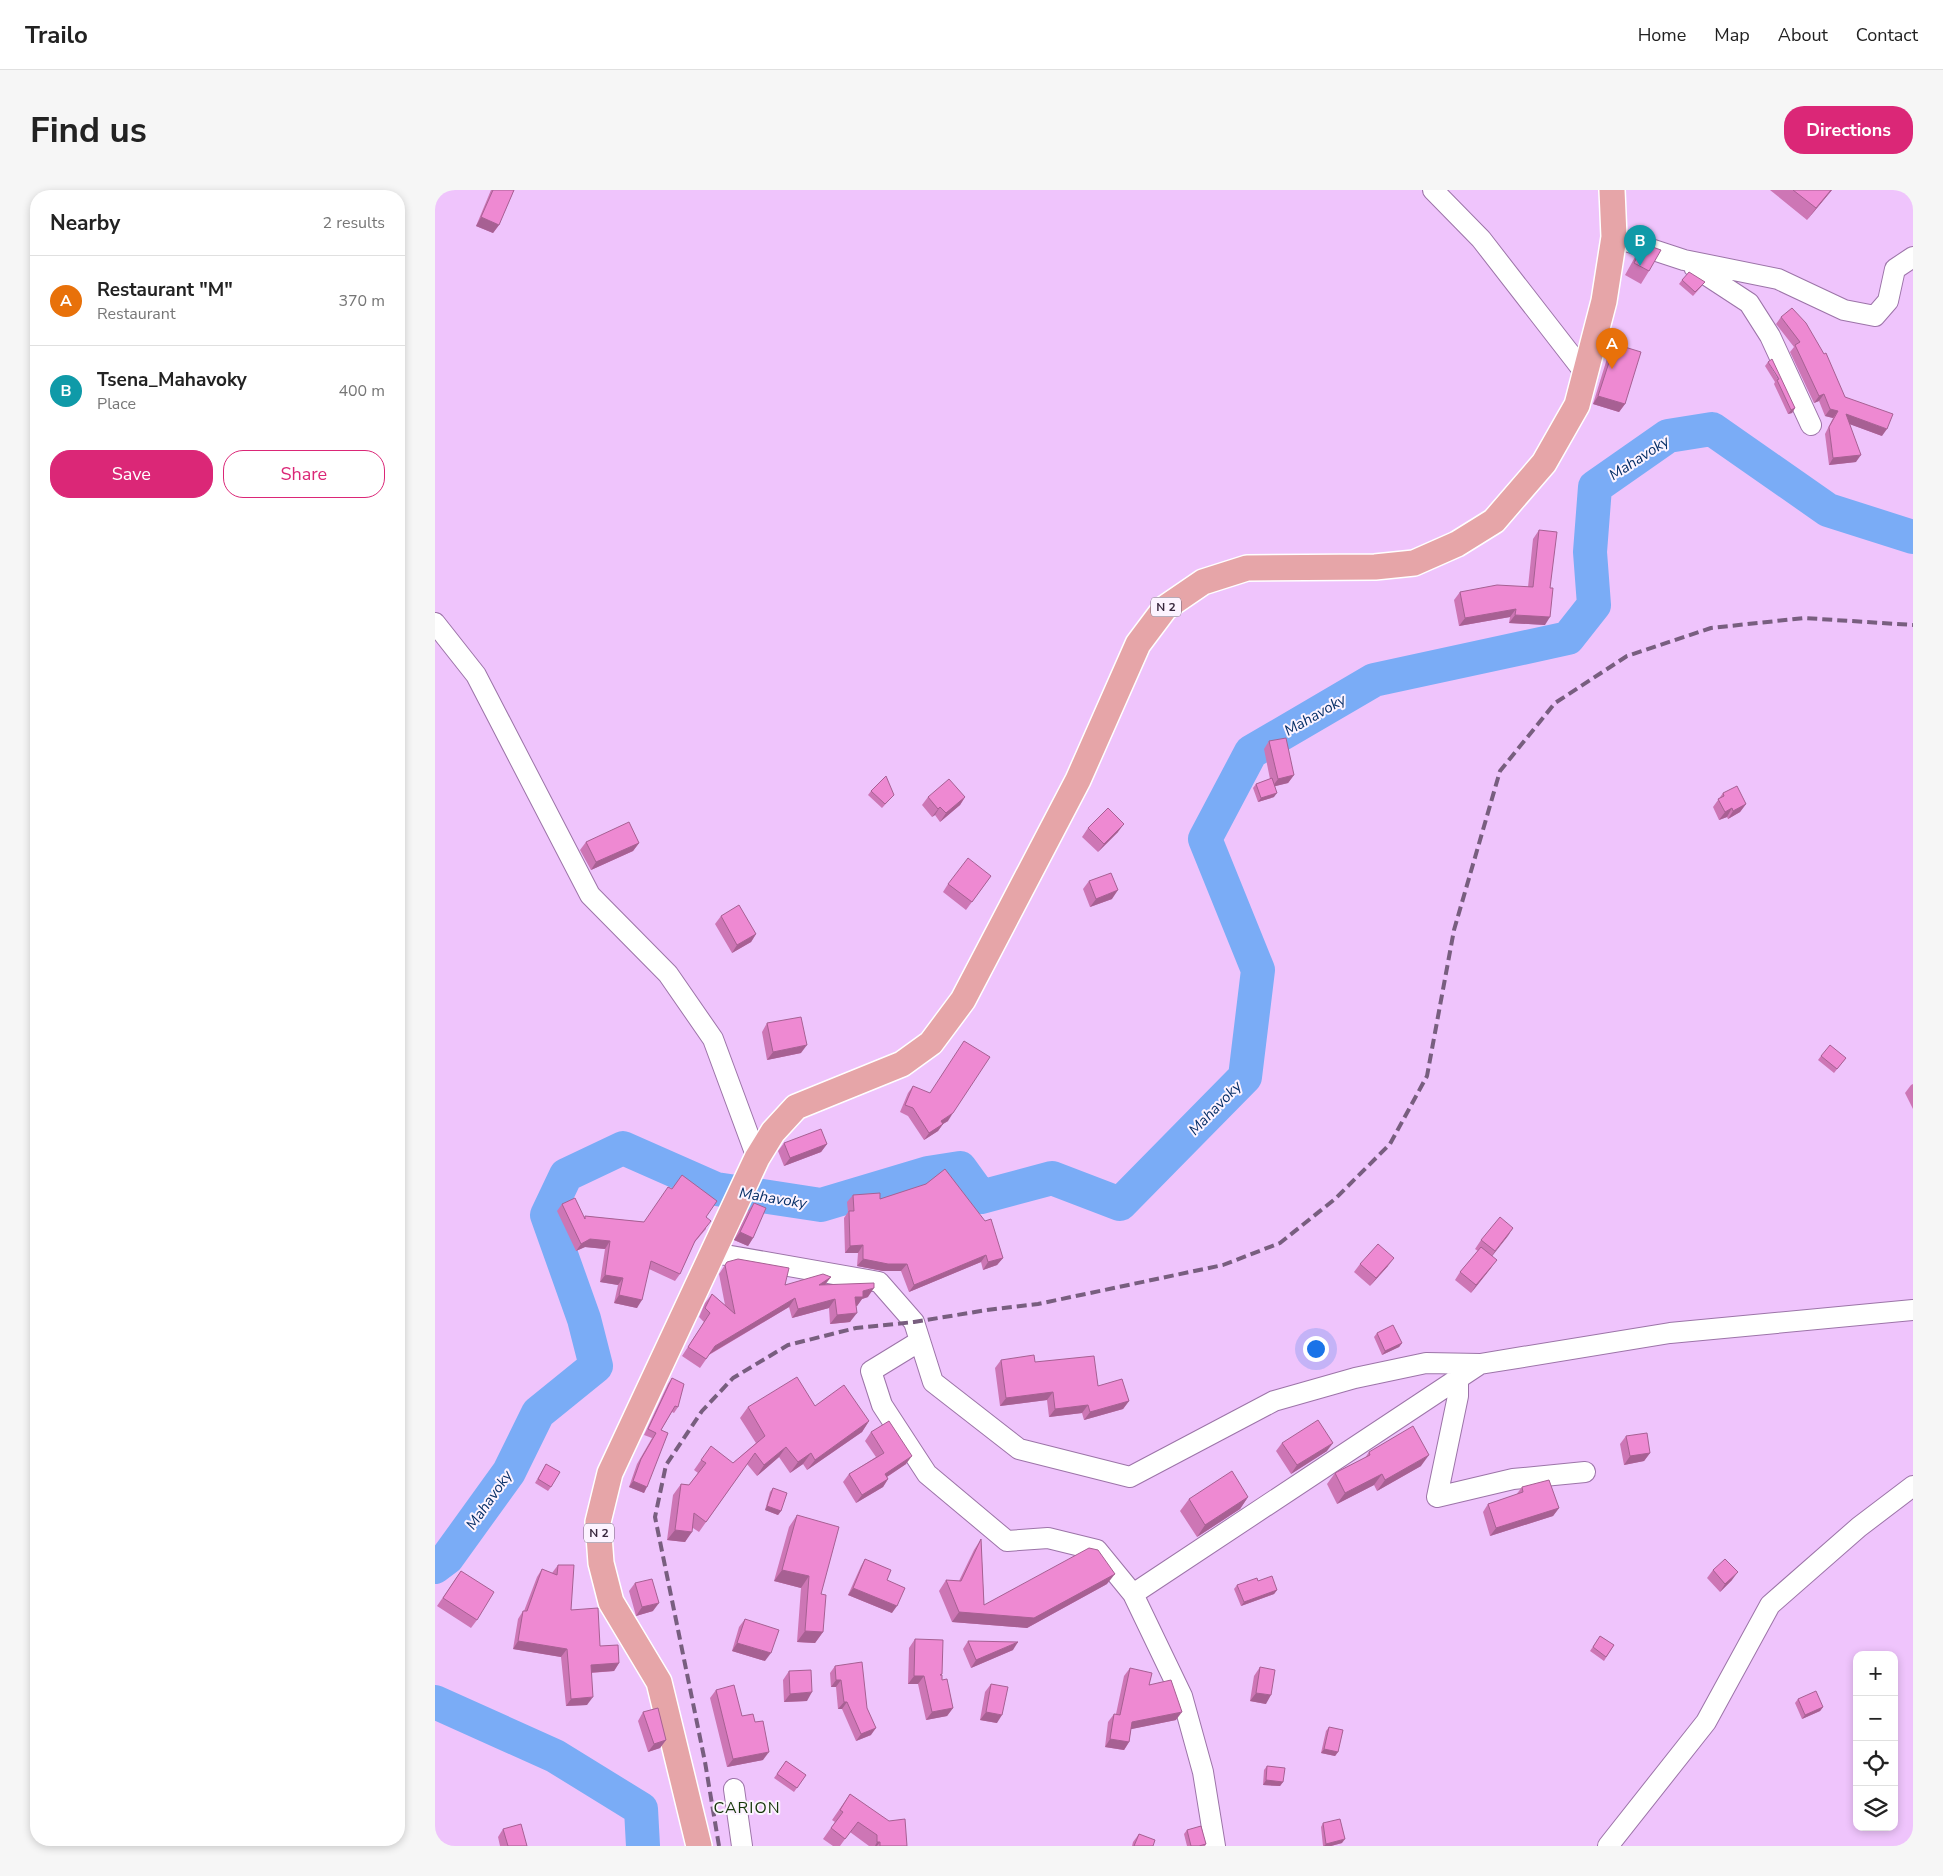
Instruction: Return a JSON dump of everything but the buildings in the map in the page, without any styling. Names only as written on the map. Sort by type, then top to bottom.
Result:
[{"type":"main road","name":"N 2","points":[[699,1846],[659,1682],[611,1602],[601,1563],[598,1522],[610,1473],[757,1158],[773,1132],[796,1107],[901,1064],[931,1043],[963,1000],[1078,780],[1138,644],[1165,608],[1203,582],[1247,568],[1375,567],[1414,563],[1457,544],[1494,521],[1544,463],[1577,404],[1604,301],[1614,237],[1612,190]]},
{"type":"street","points":[[1433,190],[1481,239],[1585,373]]},
{"type":"street","points":[[1614,237],[1684,260],[1777,279],[1844,310],[1875,316],[1888,301],[1895,268],[1913,257]]},
{"type":"street","points":[[1684,260],[1749,303],[1770,336],[1811,425]]},
{"type":"street","points":[[435,622],[476,675],[590,895],[668,974],[713,1039],[757,1158]]},
{"type":"street","points":[[714,1253],[879,1282],[914,1322],[933,1382],[1019,1449],[1130,1477],[1274,1401],[1355,1378],[1426,1362],[1480,1364],[1669,1333],[1913,1310]]},
{"type":"street","points":[[919,1341],[871,1371],[882,1405],[927,1474],[1007,1541],[1048,1538],[1097,1550],[1133,1594],[1182,1696],[1203,1772],[1215,1846]]},
{"type":"street","points":[[1133,1594],[1480,1364]]},
{"type":"street","points":[[1458,1379],[1458,1396],[1437,1497],[1513,1479],[1585,1472]]},
{"type":"street","points":[[1608,1846],[1706,1722],[1771,1605],[1859,1526],[1913,1486]]},
{"type":"street","points":[[734,1790],[742,1846]]},
{"type":"waterway","name":"Mahavoky","points":[[435,1567],[447,1558],[509,1472],[538,1413],[596,1366],[584,1319],[547,1215],[566,1175],[623,1148],[716,1189],[821,1205],[928,1173],[960,1168],[981,1197],[1052,1178],[1120,1204],[1245,1077],[1258,970],[1205,839],[1251,752],[1374,680],[1568,638],[1594,605],[1590,552],[1595,487],[1668,436],[1712,429],[1828,510],[1913,537]]},
{"type":"waterway","name":"Mahavoky","points":[[435,1702],[555,1756],[641,1809],[643,1846]]},
{"type":"railway","points":[[719,1846],[705,1762],[655,1517],[666,1465],[702,1411],[733,1378],[788,1345],[856,1328],[914,1322],[1038,1304],[1223,1265],[1280,1243],[1335,1199],[1390,1144],[1427,1076],[1454,930],[1500,771],[1555,703],[1627,656],[1711,628],[1804,618],[1913,625]]},
{"type":"place","name":"Tsena_Mahavoky","points":[[1640,266]]},
{"type":"place","name":"Restaurant \"M\"","points":[[1612,369]]},
{"type":"district","name":"CARION","points":[[747,1807]]}]
